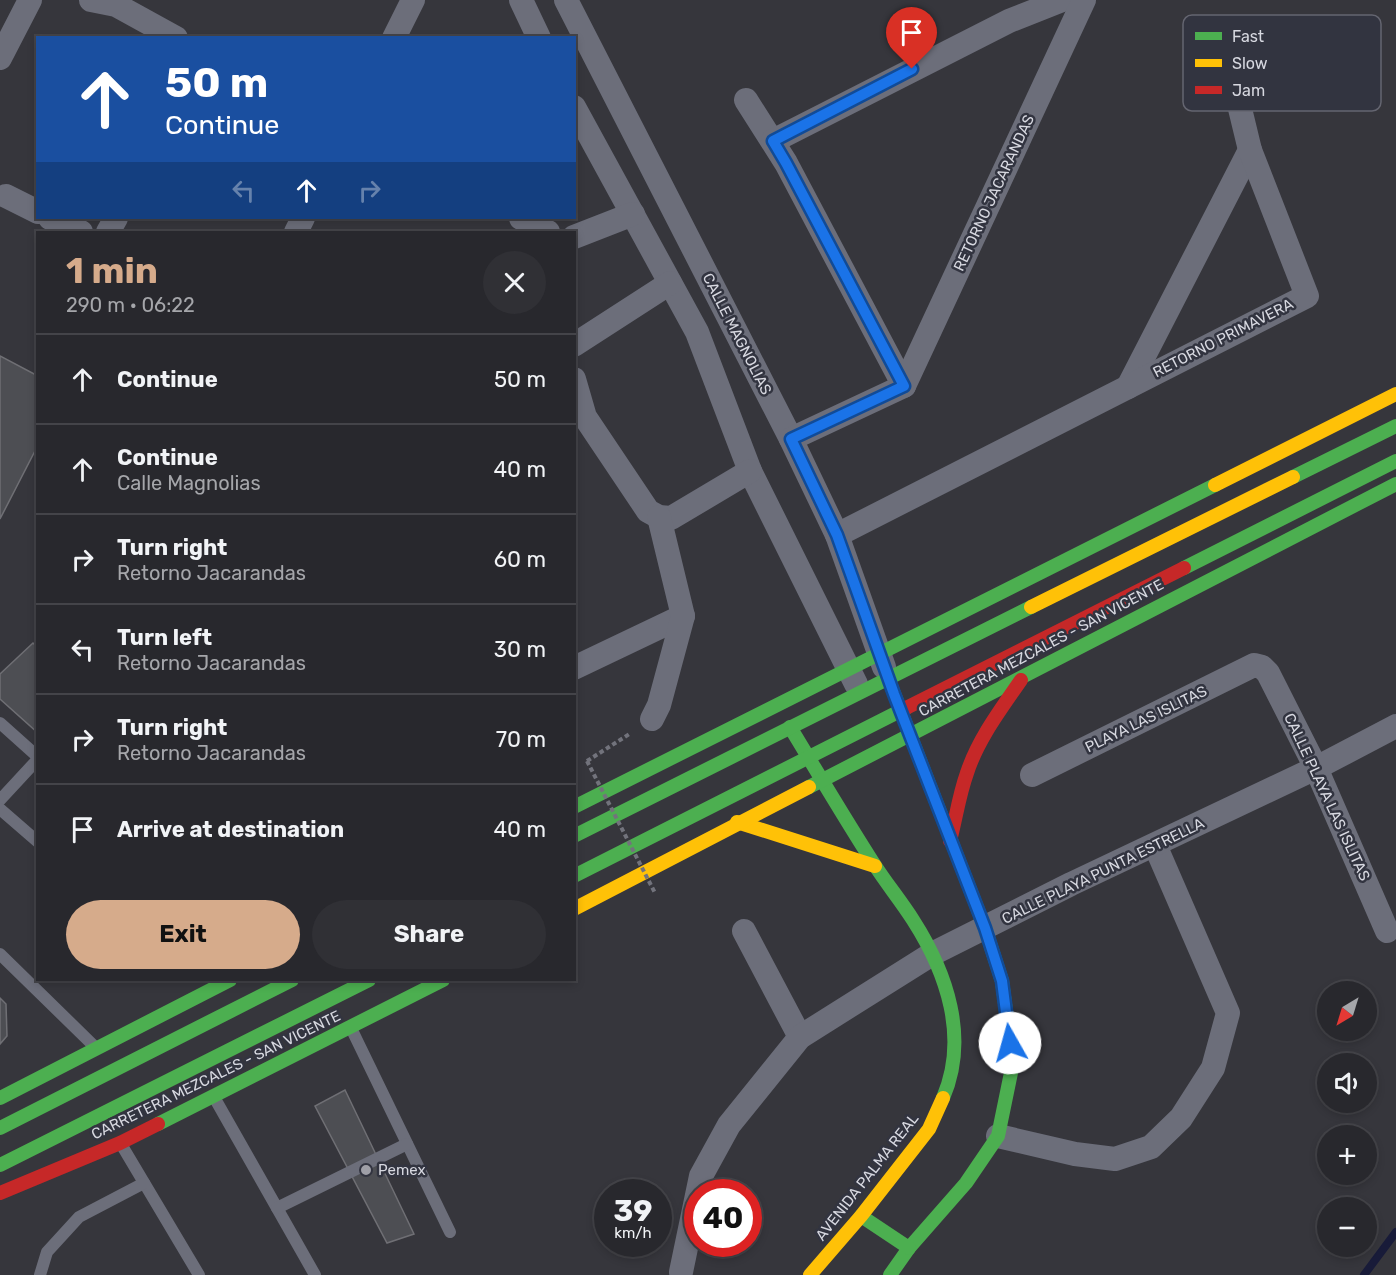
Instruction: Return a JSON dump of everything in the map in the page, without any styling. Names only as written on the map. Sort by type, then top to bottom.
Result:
[{"type":"main road","points":[[576,806],[1396,394]]},
{"type":"main road","points":[[576,835],[1396,426]]},
{"type":"main road","name":"CARRETERA MEZCALES - SAN VICENTE","points":[[576,875],[1396,461]]},
{"type":"main road","name":"CARRETERA MEZCALES - SAN VICENTE","points":[[576,908],[737,822],[911,735],[1396,483]]},
{"type":"main road","points":[[950,840],[967,773],[978,748],[989,726],[1025,674]]},
{"type":"main road","points":[[888,678],[985,928],[1002,981],[1013,1063],[998,1136],[966,1183],[909,1248],[890,1275]]},
{"type":"main road","name":"AVENIDA PALMA REAL","points":[[790,728],[875,866],[914,921],[932,954],[951,1002],[956,1039],[951,1079],[929,1129],[861,1216],[810,1275]]},
{"type":"main road","points":[[737,822],[875,866]]},
{"type":"main road","points":[[0,1098],[96,1048],[200,989],[227,981]]},
{"type":"main road","name":"CARRETERA MEZCALES - SAN VICENTE","points":[[0,1165],[205,1043],[291,981]]},
{"type":"main road","name":"CARRETERA MEZCALES - SAN VICENTE","points":[[0,1128],[205,1043],[366,981]]},
{"type":"main road","name":"CARRETERA MEZCALES - SAN VICENTE","points":[[0,1193],[120,1143],[440,981]]},
{"type":"main road","points":[[861,1216],[909,1248]]},
{"type":"street","points":[[0,57],[30,0]]},
{"type":"street","points":[[91,0],[116,5],[172,36]]},
{"type":"street","points":[[395,36],[413,0]]},
{"type":"street","points":[[521,0],[538,36]]},
{"type":"street","name":"CALLE MAGNOLIAS","points":[[566,0],[791,439],[837,535],[888,678]]},
{"type":"street","points":[[773,141],[1010,21],[1062,0]]},
{"type":"street","name":"RETORNO JACARANDAS","points":[[904,386],[1084,0]]},
{"type":"street","points":[[746,100],[786,163],[904,386],[791,439]]},
{"type":"street","points":[[576,111],[697,332],[750,471],[860,692]]},
{"type":"street","name":"RETORNO PRIMAVERA","points":[[837,535],[1307,296],[1250,150],[1241,111]]},
{"type":"street","name":"RETORNO PRIMAVERA","points":[[1128,387],[1250,150]]},
{"type":"street","points":[[6,196],[36,211]]},
{"type":"street","points":[[576,236],[633,214]]},
{"type":"street","points":[[52,219],[79,231]]},
{"type":"street","points":[[523,219],[546,231]]},
{"type":"street","points":[[576,344],[670,283]]},
{"type":"street","points":[[697,332],[729,317]]},
{"type":"street","points":[[576,393],[580,420],[648,511],[659,517],[671,518],[750,471]]},
{"type":"street","points":[[652,720],[659,705],[683,616],[659,517]]},
{"type":"street","points":[[576,667],[683,616]]},
{"type":"street","name":"PLAYA LAS ISLITAS","points":[[1032,775],[1254,665],[1262,667]]},
{"type":"street","name":"CALLE PLAYA LAS ISLITAS","points":[[1262,667],[1268,673],[1316,768],[1387,931]]},
{"type":"street","name":"CALLE PLAYA PUNTA ESTRELLA","points":[[683,1274],[701,1176],[729,1125],[800,1037],[932,954],[1071,884],[1316,768],[1396,726]]},
{"type":"street","points":[[998,1136],[1075,1154],[1115,1159],[1151,1147],[1181,1118],[1213,1068],[1228,1013],[1155,846]]},
{"type":"street","points":[[744,931],[800,1037]]},
{"type":"lane","points":[[0,723],[36,756]]},
{"type":"lane","points":[[0,800],[36,760]]},
{"type":"lane","points":[[0,809],[36,840]]},
{"type":"lane","points":[[0,954],[96,1048]]},
{"type":"lane","points":[[351,1027],[450,1232]]},
{"type":"lane","points":[[213,1096],[315,1275]]},
{"type":"lane","points":[[120,1143],[200,1275]]},
{"type":"lane","points":[[277,1208],[407,1143]]},
{"type":"lane","points":[[40,1275],[47,1252],[79,1217],[144,1183]]},
{"type":"path","points":[[652,720],[587,761],[655,893]]},
{"type":"building","points":[[0,356],[36,375],[36,449],[0,519]]},
{"type":"building","points":[[33,643],[36,646],[36,731],[0,699],[0,674]]},
{"type":"building","points":[[0,998],[6,1004],[7,1036],[0,1044]]},
{"type":"building","name":"Pemex","points":[[345,1090],[414,1234],[387,1243],[315,1106]]},
{"type":"waterway","points":[[1364,1275],[1396,1232]]},
{"type":"traffic: fast","points":[[1293,477],[1396,426]]},
{"type":"traffic: fast","points":[[1184,568],[1396,461]]},
{"type":"traffic: fast","points":[[809,787],[1396,484]]},
{"type":"traffic: fast","points":[[576,806],[1215,485]]},
{"type":"traffic: fast","points":[[576,835],[1031,607]]},
{"type":"traffic: fast","points":[[888,678],[985,928],[1002,981],[1013,1063],[998,1136],[966,1183],[909,1248],[890,1275]]},
{"type":"traffic: fast","points":[[576,875],[906,708]]},
{"type":"traffic: fast","points":[[790,727],[863,847],[913,920],[936,962],[950,1006],[954,1029],[951,1075],[943,1098]]},
{"type":"traffic: fast","points":[[0,1098],[228,981]]},
{"type":"traffic: fast","points":[[0,1128],[290,981]]},
{"type":"traffic: fast","points":[[0,1165],[367,981]]},
{"type":"traffic: fast","points":[[158,1124],[441,981]]},
{"type":"traffic: fast","points":[[861,1216],[909,1248]]},
{"type":"traffic: slow","points":[[1215,485],[1396,394]]},
{"type":"traffic: slow","points":[[1031,607],[1293,477]]},
{"type":"traffic: slow","points":[[576,908],[809,787]]},
{"type":"traffic: slow","points":[[737,822],[875,866]]},
{"type":"traffic: slow","points":[[810,1275],[861,1216],[929,1129],[943,1098]]},
{"type":"traffic: jam","points":[[906,708],[1184,568]]},
{"type":"traffic: jam","points":[[950,841],[962,790],[977,748],[1021,680]]},
{"type":"traffic: jam","points":[[0,1193],[120,1143],[158,1124]]},
{"type":"place","name":"Pemex","points":[[366,1170]]},
{"type":"route","points":[[912,69],[773,141],[904,386],[791,439],[837,535],[894,694],[985,928],[1002,981],[1010,1043]]}]
